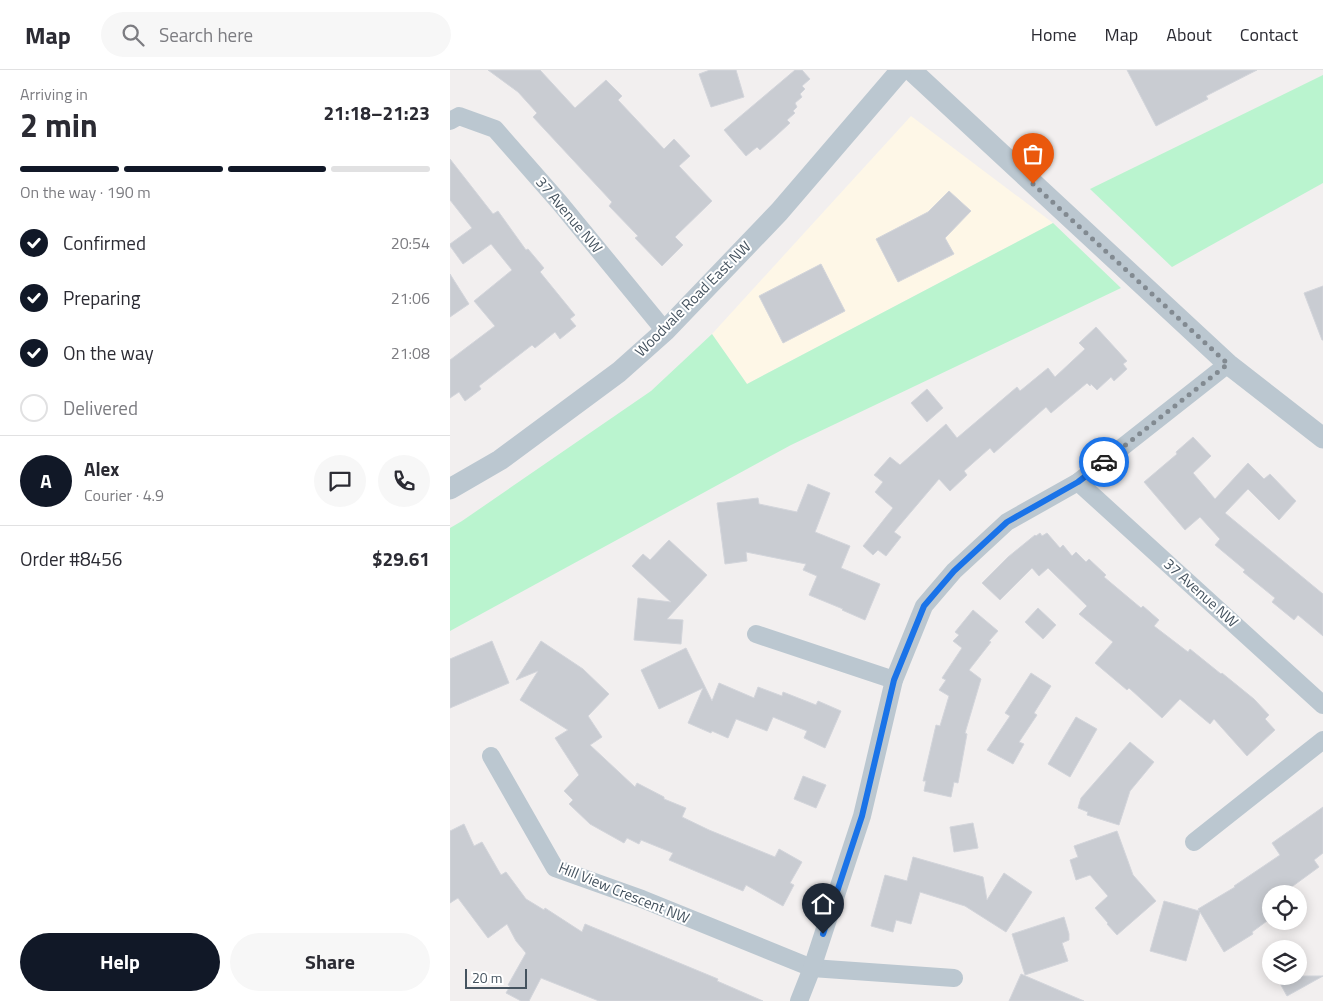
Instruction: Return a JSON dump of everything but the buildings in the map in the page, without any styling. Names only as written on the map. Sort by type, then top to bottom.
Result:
[{"type":"street","name":"Woodvale Road East NW","points":[[450,489],[500,460],[619,372],[665,331],[779,212],[901,70]]},
{"type":"street","points":[[911,70],[1228,364],[1323,438]]},
{"type":"street","name":"37 Avenue NW","points":[[455,119],[495,129],[559,202],[665,331]]},
{"type":"street","points":[[799,1001],[812,968],[862,816],[894,680],[924,606],[954,571],[1007,522],[1078,482],[1228,364]]},
{"type":"street","name":"37 Avenue NW","points":[[1078,482],[1323,705]]},
{"type":"street","points":[[756,634],[894,680]]},
{"type":"street","points":[[1194,842],[1323,740]]},
{"type":"street","name":"Hill View Crescent NW","points":[[491,756],[555,868],[642,899],[812,968],[954,978]]},
{"type":"shaded area","points":[[911,116],[1053,223],[747,384],[712,334]]},
{"type":"green space","points":[[1323,75],[1323,183],[1172,267],[1090,189]]},
{"type":"green space","points":[[1053,223],[1121,288],[791,445],[450,631],[450,528],[651,391],[712,334],[747,384]]},
{"type":"way so far","points":[[1033,184],[1228,364],[1104,462]]},
{"type":"route","points":[[823,934],[862,816],[894,680],[924,606],[954,571],[1007,522],[1078,482],[1104,462]]}]
